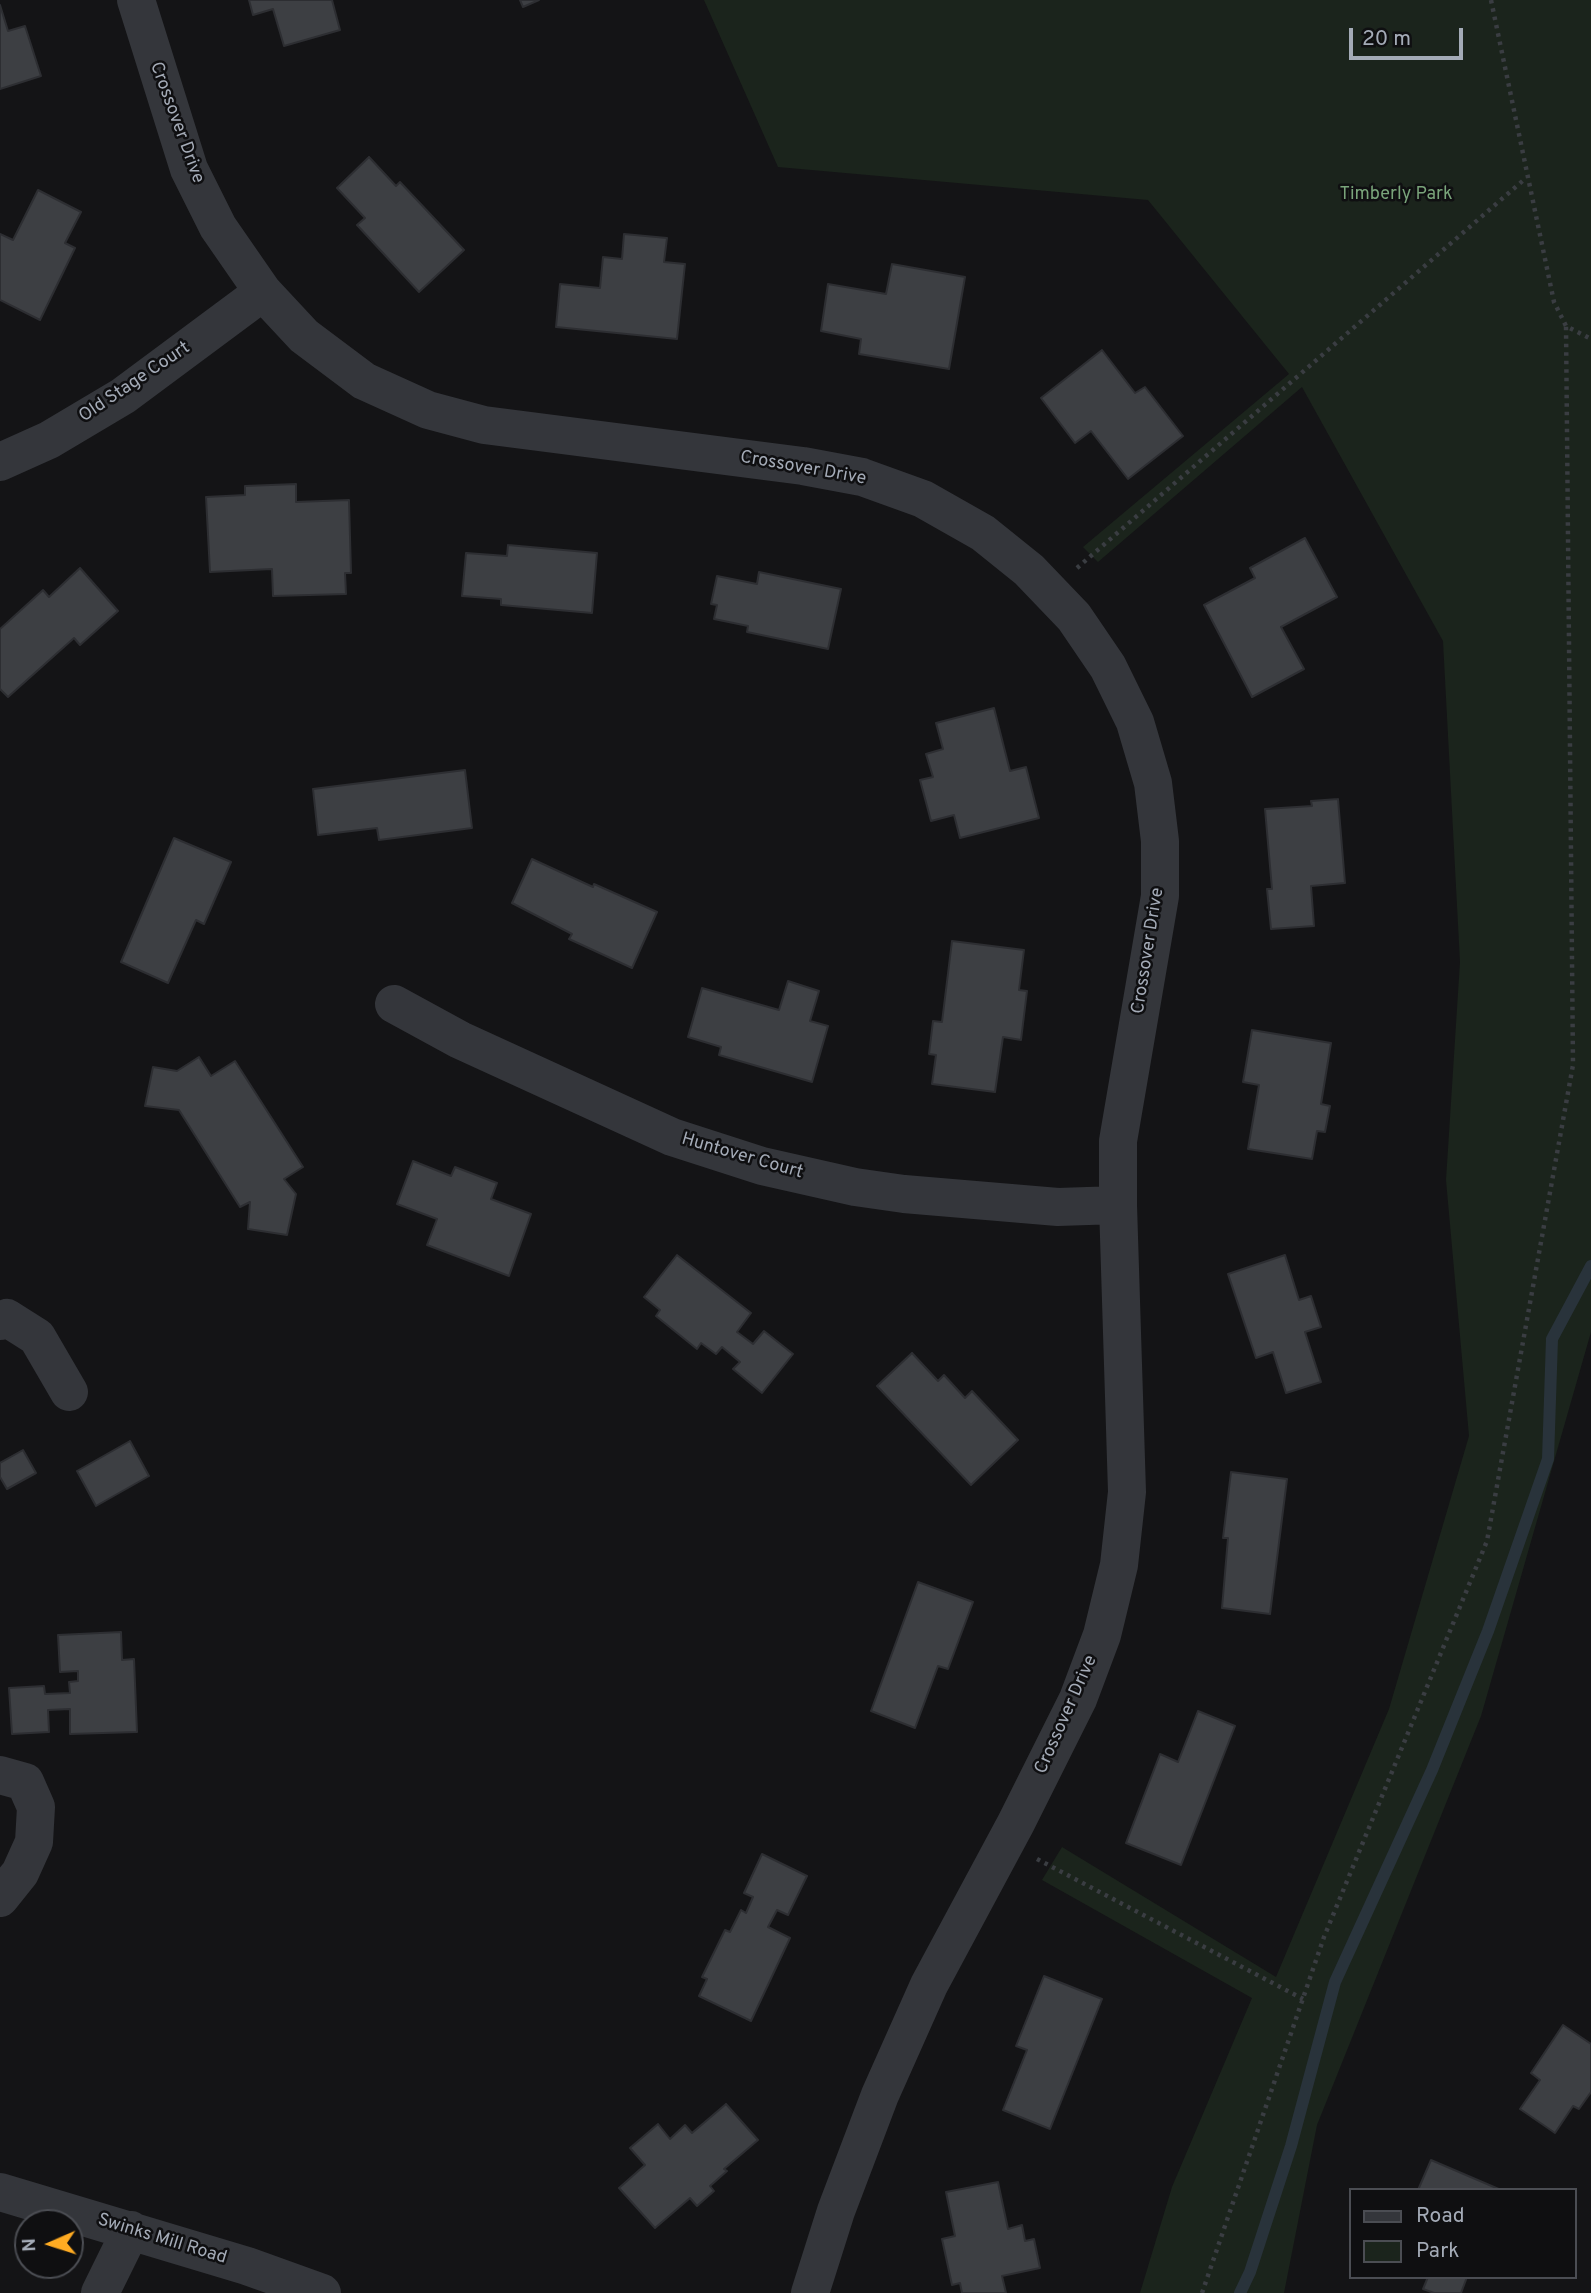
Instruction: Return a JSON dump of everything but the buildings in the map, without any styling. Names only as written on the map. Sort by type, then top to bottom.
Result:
[{"type":"street","name":"Crossover Drive","points":[[135,0],[189,169],[218,228],[263,292],[304,336],[364,382],[428,410],[512,430],[803,466],[862,477],[923,499],[982,533],[1029,570],[1074,617],[1108,667],[1135,722],[1153,783],[1160,841],[1160,896],[1121,1120],[1118,1205],[1126,1492],[1119,1565],[1102,1635],[1079,1699],[1006,1843],[929,1985],[880,2095],[836,2211],[810,2293]]},
{"type":"street","name":"Old Stage Court","points":[[0,462],[49,440],[123,396],[263,292]]},
{"type":"street","name":"Huntover Court","points":[[394,1004],[460,1040],[672,1137],[762,1166],[855,1187],[904,1194],[1058,1208],[1118,1205]]},
{"type":"street","points":[[0,1321],[8,1318],[37,1337],[69,1392]]},
{"type":"street","points":[[0,1774],[25,1782],[36,1807],[34,1842],[20,1873],[0,1898]]},
{"type":"street","name":"Swinks Mill Road","points":[[0,2192],[247,2266],[322,2293]]},
{"type":"street","points":[[100,2293],[131,2230]]},
{"type":"path","points":[[1202,2293],[1324,1937],[1487,1542],[1573,1065],[1566,326],[1554,302],[1491,0]]},
{"type":"path","points":[[1050,592],[1526,178]]},
{"type":"path","points":[[1566,326],[1591,339]]},
{"type":"path","points":[[1006,1843],[1303,1999]]},
{"type":"green space","name":"Timberly Park","points":[[704,0],[1591,0],[1591,1332],[1481,1716],[1317,2125],[1284,2293],[1140,2293],[1172,2187],[1252,1998],[1042,1880],[1062,1847],[1276,1977],[1389,1709],[1469,1436],[1446,1180],[1460,962],[1443,641],[1302,387],[1098,562],[1083,547],[1289,374],[1148,200],[778,167]]},
{"type":"waterway","points":[[1240,2293],[1250,2272],[1291,2146],[1335,1982],[1432,1770],[1488,1631],[1548,1459],[1552,1339],[1591,1266]]}]
